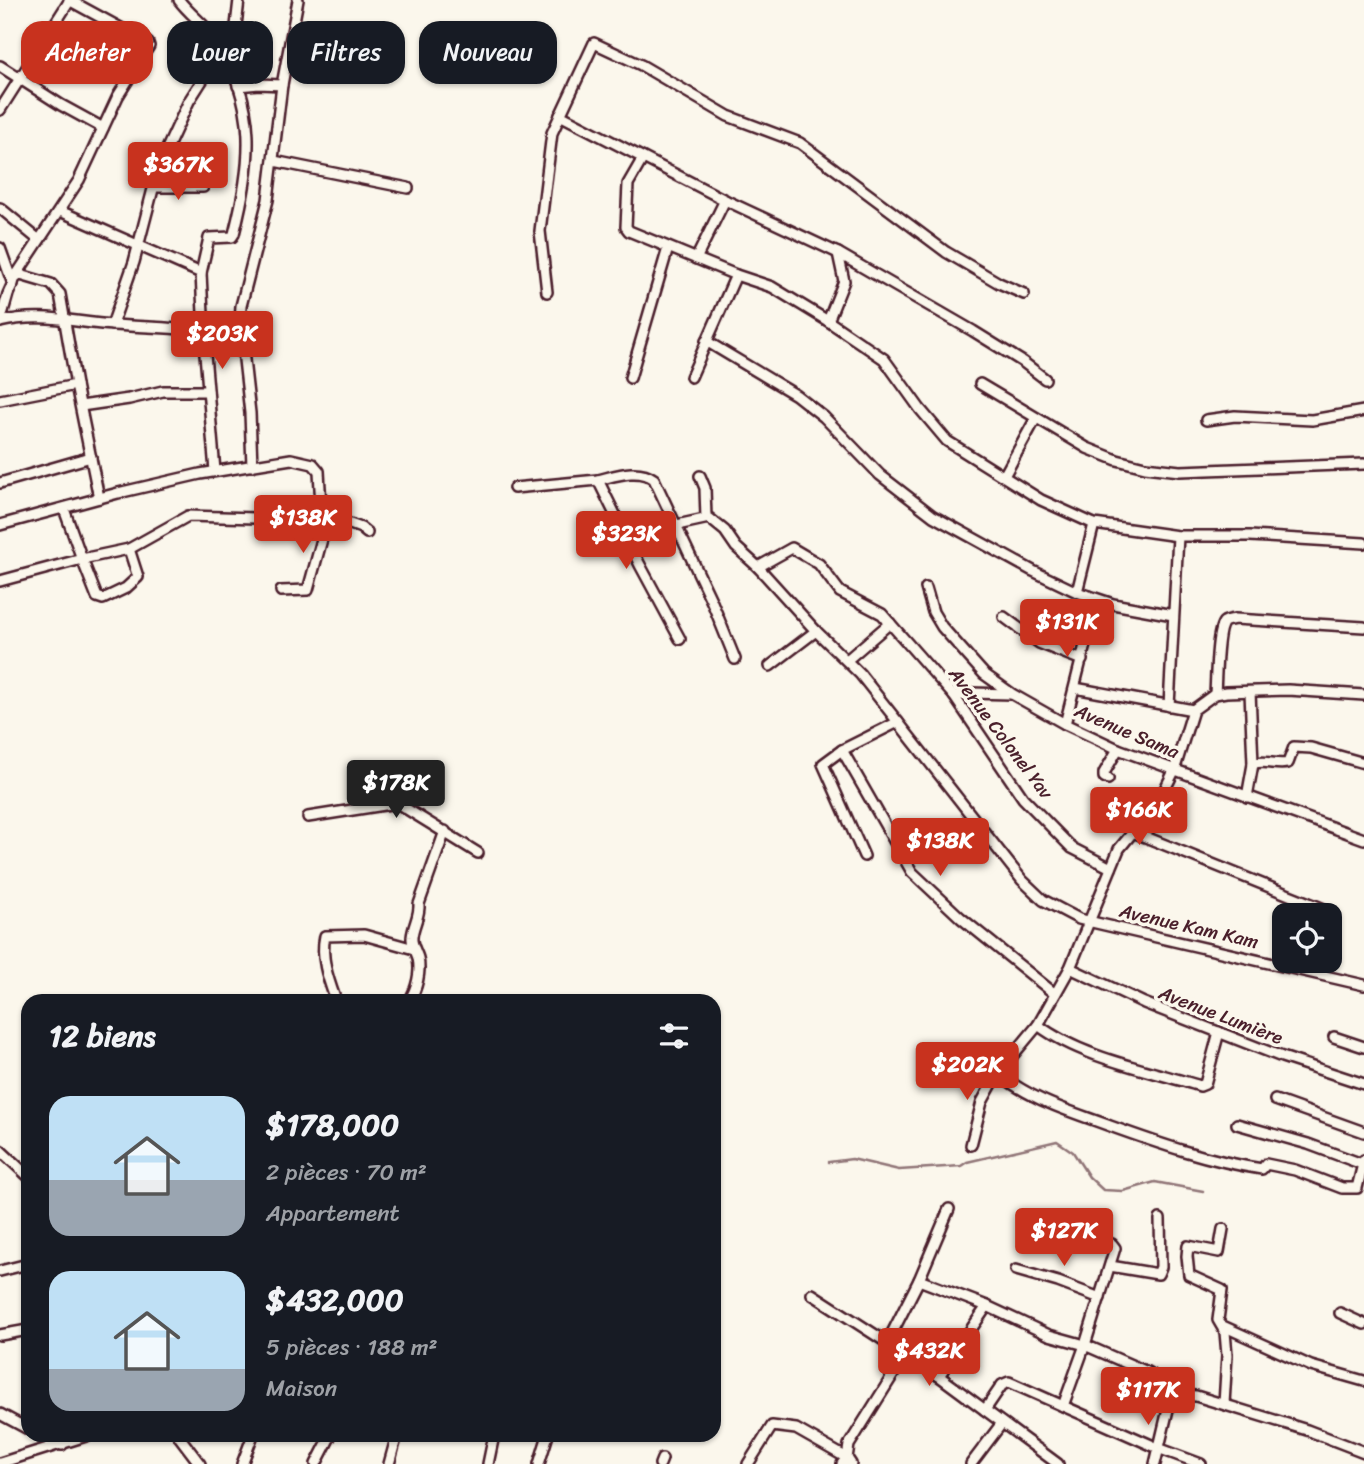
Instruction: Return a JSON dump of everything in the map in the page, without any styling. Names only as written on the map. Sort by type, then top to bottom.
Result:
[{"type":"street","points":[[0,110],[69,0],[149,44],[103,128],[79,180],[18,274],[0,322],[38,316],[112,325],[204,331]]},
{"type":"street","points":[[179,0],[199,21]]},
{"type":"street","points":[[237,21],[239,0]]},
{"type":"street","points":[[252,466],[250,413],[240,324],[241,306],[268,200],[282,85],[298,0]]},
{"type":"street","points":[[547,292],[540,232],[552,132],[592,46],[599,43],[728,116],[800,143],[946,252],[1024,295]]},
{"type":"street","points":[[0,66],[61,106],[103,128]]},
{"type":"street","points":[[112,325],[138,246],[159,166],[184,110],[200,84]]},
{"type":"street","points":[[215,471],[201,273],[206,242],[214,236],[232,237],[242,201],[249,132],[238,86],[282,85]]},
{"type":"street","points":[[560,115],[725,200],[838,253],[1023,362],[1045,379]]},
{"type":"street","points":[[643,158],[628,184],[626,227],[632,233],[772,287],[828,321],[884,359],[920,410],[947,441],[1041,500],[1094,523],[1178,536],[1250,536],[1364,543]]},
{"type":"street","points":[[274,161],[408,188]]},
{"type":"street","points":[[154,187],[203,187]]},
{"type":"street","points":[[696,259],[725,200]]},
{"type":"street","points":[[0,208],[39,240]]},
{"type":"street","points":[[60,211],[201,273]]},
{"type":"street","points":[[0,248],[13,284]]},
{"type":"street","points":[[630,378],[668,248]]},
{"type":"street","points":[[828,321],[844,281],[838,253]]},
{"type":"street","points":[[18,274],[51,284],[57,289],[99,498]]},
{"type":"street","points":[[691,377],[736,275]]},
{"type":"street","points":[[706,341],[796,395],[824,417],[880,475],[933,516],[1077,592],[1113,604],[1173,615]]},
{"type":"street","points":[[980,384],[1087,448],[1145,467],[1180,471],[1364,464]]},
{"type":"street","points":[[0,400],[76,385]]},
{"type":"street","points":[[81,405],[129,399],[163,391],[208,391]]},
{"type":"street","points":[[1206,420],[1235,416],[1312,420],[1364,411]]},
{"type":"street","points":[[1004,476],[1036,418]]},
{"type":"street","points":[[0,482],[92,457]]},
{"type":"street","points":[[0,525],[215,471],[291,459],[313,464],[321,476],[323,521],[308,590],[281,591]]},
{"type":"street","points":[[514,488],[598,480],[617,473],[649,476],[654,479],[677,524],[735,659]]},
{"type":"street","points":[[677,524],[706,518],[705,488],[700,475]]},
{"type":"street","points":[[598,480],[639,565],[680,639]]},
{"type":"street","points":[[64,509],[97,597],[103,599],[126,588],[138,577],[129,549]]},
{"type":"street","points":[[0,581],[129,549],[188,516],[323,521],[357,526],[367,533]]},
{"type":"street","name":"Avenue Kam Kam","points":[[706,518],[725,531],[736,547],[847,660],[1022,880],[1043,900],[1073,917],[1153,938],[1364,985]]},
{"type":"street","points":[[1077,592],[1094,523]]},
{"type":"street","points":[[1169,706],[1178,536]]},
{"type":"street","name":"Avenue Colonel Yav","points":[[758,567],[792,548],[819,564],[839,593],[873,608],[890,623],[954,696],[1023,798],[1072,848],[1111,868]]},
{"type":"street","name":"Avenue Sama","points":[[926,588],[935,617],[946,633],[994,683],[1012,694],[1065,724],[1118,749],[1364,839]]},
{"type":"street","points":[[1065,724],[1082,660],[1089,596]]},
{"type":"street","points":[[1004,617],[1040,643],[1082,660]]},
{"type":"street","points":[[1215,694],[1219,637],[1226,620],[1364,626]]},
{"type":"street","points":[[847,660],[890,623]]},
{"type":"street","points":[[771,666],[816,631]]},
{"type":"street","points":[[1075,688],[1192,710]]},
{"type":"street","points":[[971,1145],[982,1102],[998,1073],[1038,1025],[1070,968],[1124,840],[1149,821],[1174,771],[1192,710],[1215,694],[1287,690],[1364,695]]},
{"type":"street","points":[[1247,797],[1253,764],[1250,692]]},
{"type":"street","points":[[954,696],[971,693],[1012,694]]},
{"type":"street","points":[[864,856],[823,764],[842,750],[898,722]]},
{"type":"street","points":[[1253,764],[1263,761],[1281,765],[1288,763],[1294,747],[1311,748],[1364,763]]},
{"type":"street","points":[[1108,779],[1104,774],[1118,749]]},
{"type":"street","points":[[842,750],[912,872],[961,918],[1055,994]]},
{"type":"street","points":[[308,817],[397,803],[478,853]]},
{"type":"street","points":[[412,994],[417,984],[418,960],[412,937],[419,904],[445,831]]},
{"type":"street","points":[[1133,832],[1309,903]]},
{"type":"street","points":[[333,994],[327,977],[323,946],[325,936],[376,937],[414,949]]},
{"type":"street","name":"Avenue Lumière","points":[[1070,968],[1143,1003],[1282,1057],[1364,1084]]},
{"type":"street","points":[[1038,1025],[1056,1038],[1200,1086],[1205,1084],[1219,1032]]},
{"type":"street","points":[[1334,1037],[1364,1047]]},
{"type":"street","points":[[998,1073],[1046,1104],[1160,1144],[1227,1163],[1262,1169],[1266,1164],[1294,1170],[1342,1188],[1357,1188],[1363,1162],[1308,1143],[1237,1124]]},
{"type":"street","points":[[1275,1100],[1364,1132]]},
{"type":"street","points":[[0,1150],[21,1170]]},
{"type":"street","points":[[887,1343],[919,1280],[948,1209]]},
{"type":"street","points":[[1111,1266],[1158,1274],[1161,1267],[1160,1219]]},
{"type":"street","points":[[1048,1227],[1114,1245],[1111,1266],[1063,1406]]},
{"type":"street","points":[[1223,1229],[1219,1252],[1188,1246],[1186,1256],[1189,1275],[1222,1288],[1218,1320],[1223,1326],[1311,1366],[1364,1381]]},
{"type":"street","points":[[0,1271],[21,1266]]},
{"type":"street","points":[[1016,1270],[1100,1298]]},
{"type":"street","points":[[919,1280],[987,1306],[1049,1335],[1085,1345],[1158,1377],[1171,1397],[1155,1464]]},
{"type":"street","points":[[812,1294],[939,1376],[1058,1464]]},
{"type":"street","points":[[939,1376],[987,1306]]},
{"type":"street","points":[[1340,1313],[1364,1324]]},
{"type":"street","points":[[1223,1326],[1227,1355],[1224,1404]]},
{"type":"street","points":[[0,1335],[21,1331]]},
{"type":"street","points":[[748,1464],[772,1426],[796,1429],[847,1462],[849,1445],[905,1354]]},
{"type":"street","points":[[985,1410],[1002,1385],[1009,1382],[1158,1448],[1201,1464]]},
{"type":"street","points":[[1171,1397],[1186,1395],[1224,1404],[1307,1430],[1364,1452]]},
{"type":"street","points":[[0,1414],[21,1425]]},
{"type":"street","points":[[971,1464],[1002,1423]]},
{"type":"street","points":[[54,1442],[62,1445]]},
{"type":"street","points":[[0,1463],[70,1442]]},
{"type":"street","points":[[183,1442],[200,1464]]},
{"type":"street","points":[[186,1446],[189,1442]]},
{"type":"street","points":[[242,1464],[250,1442]]},
{"type":"street","points":[[316,1464],[327,1442]]},
{"type":"street","points":[[389,1464],[395,1442]]},
{"type":"street","points":[[488,1464],[493,1442]]},
{"type":"street","points":[[539,1464],[546,1442]]},
{"type":"waterway","points":[[829,1162],[852,1159],[899,1170],[961,1166],[967,1162],[1057,1141],[1073,1152],[1089,1177],[1103,1190],[1123,1191],[1155,1182],[1203,1191]]}]
